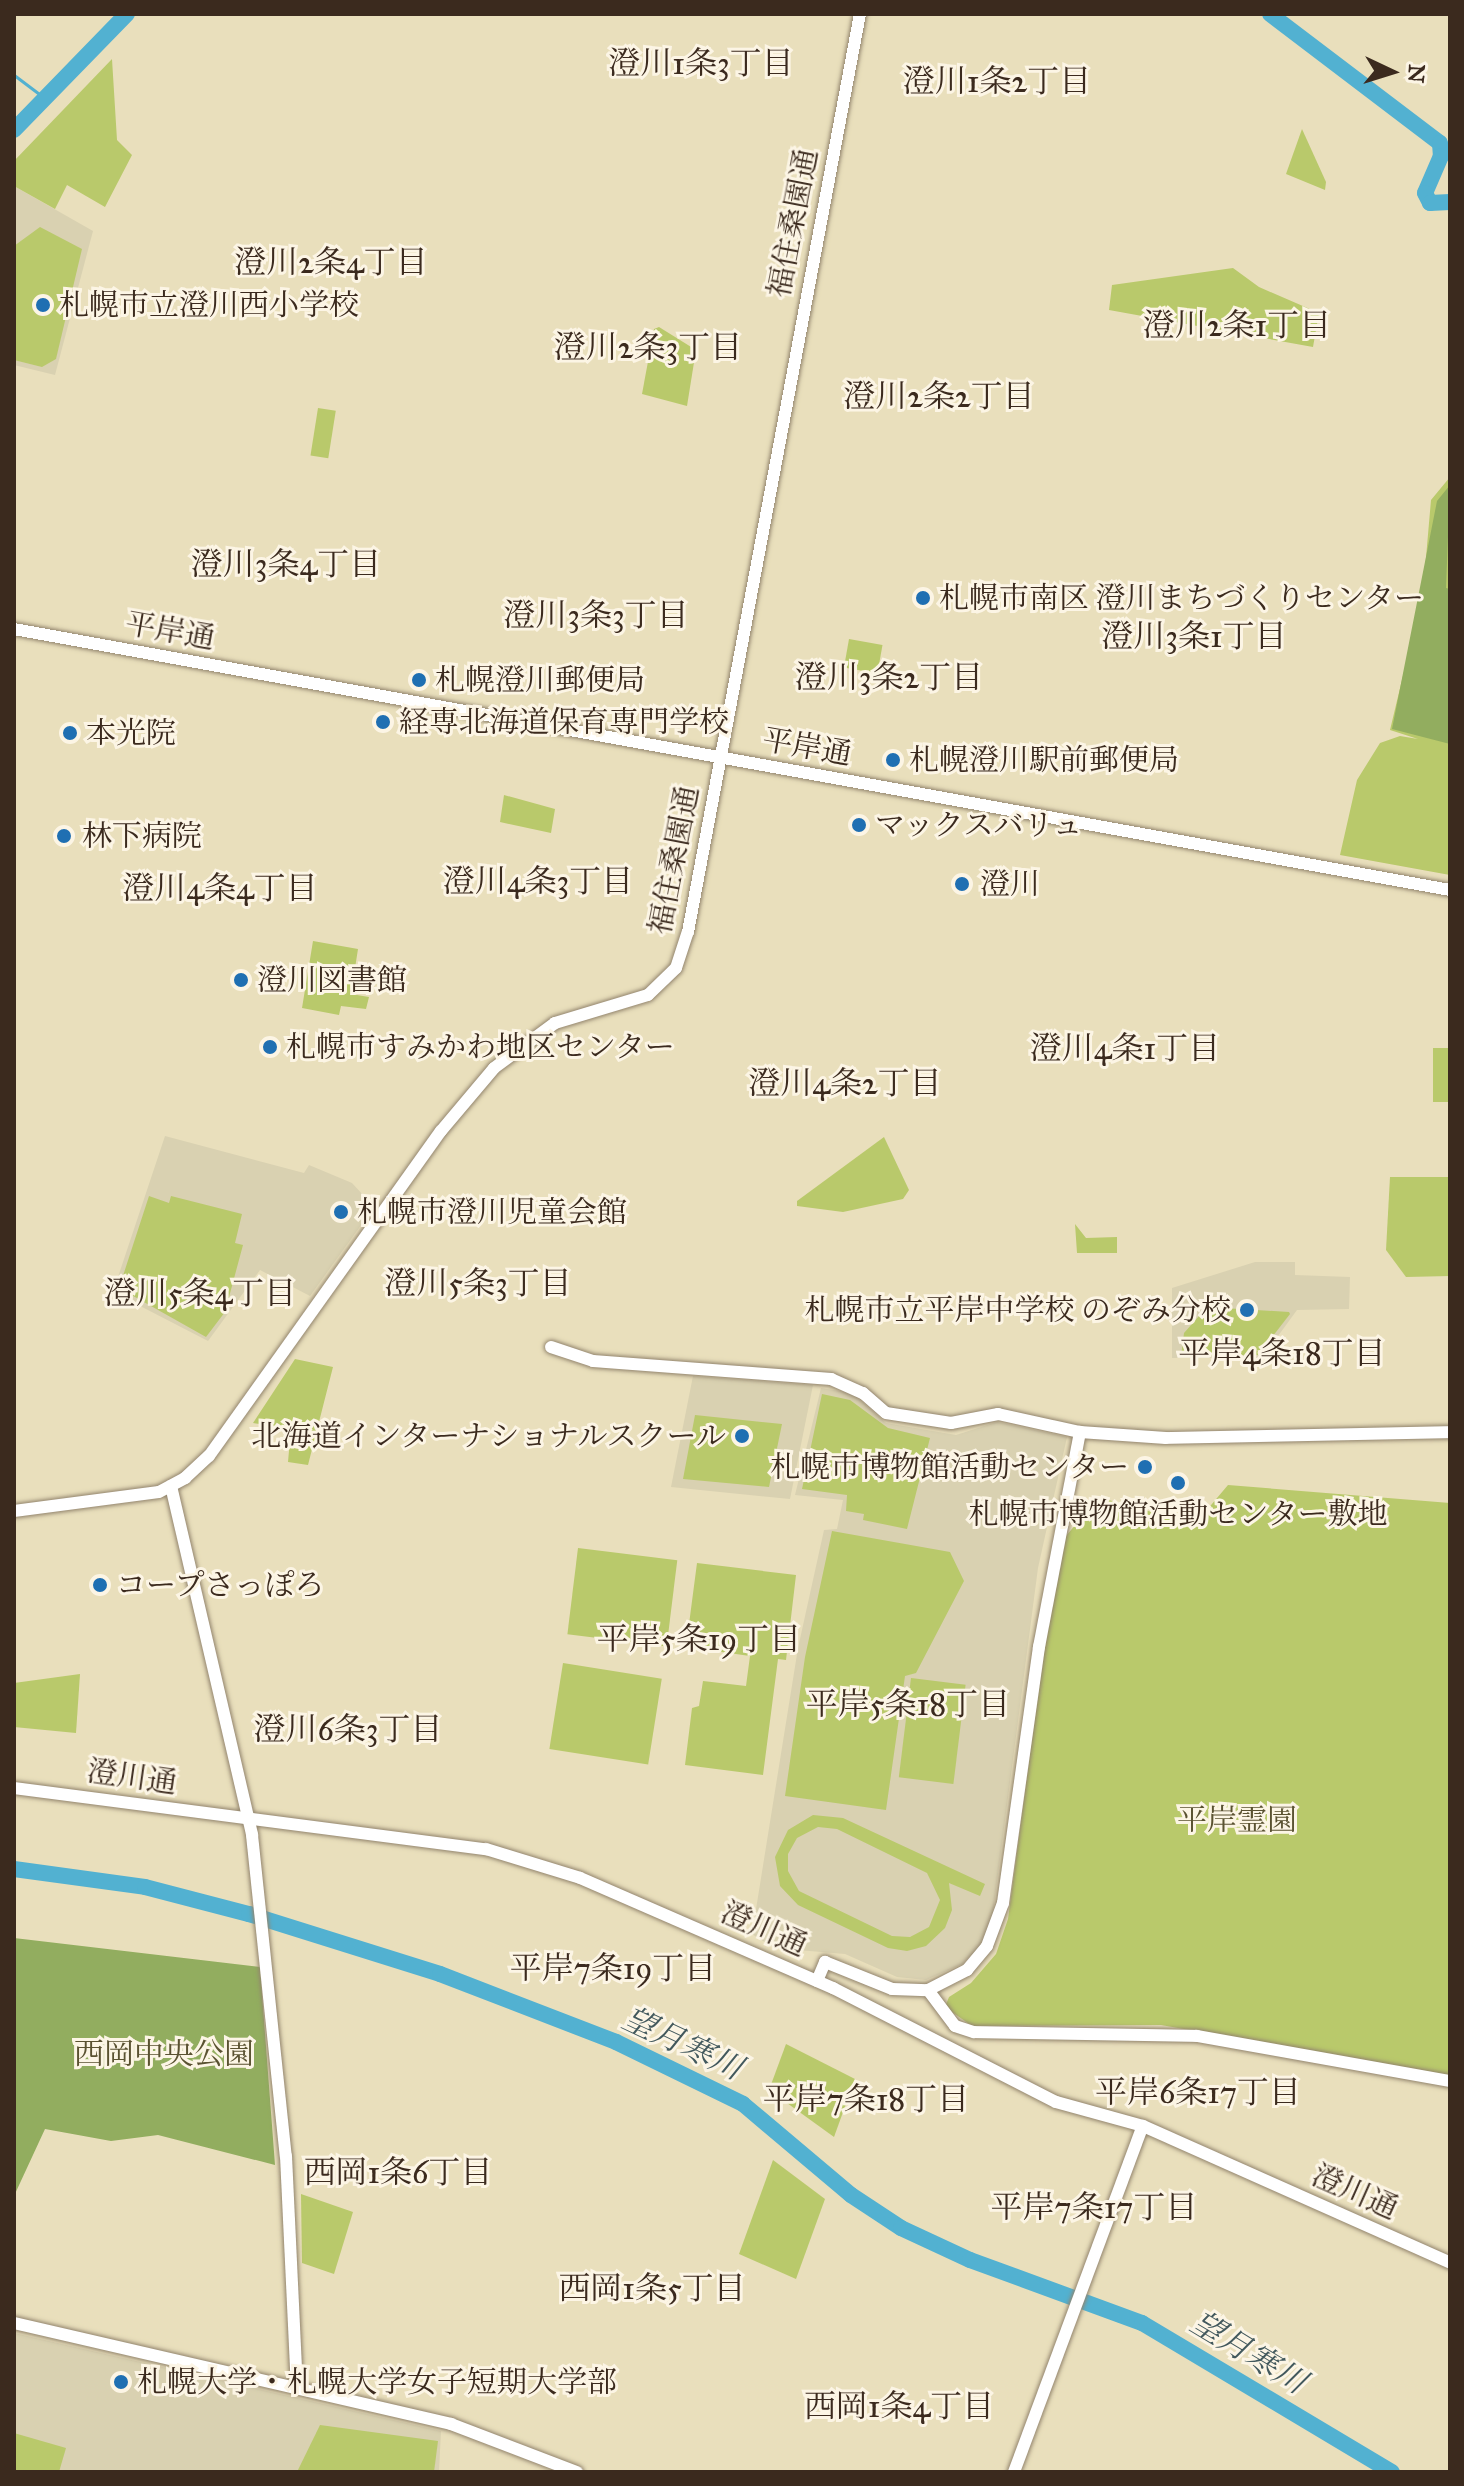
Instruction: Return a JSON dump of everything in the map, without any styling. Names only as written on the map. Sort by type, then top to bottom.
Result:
[{"type":"street","name":"福住桑園通","points":[[14,1511],[171,1486],[209,1456],[441,1131],[494,1068],[555,1023],[648,995],[676,968],[688,932],[860,14]]},
{"type":"street","name":"平岸通","points":[[14,629],[1450,890]]},
{"type":"street","points":[[551,1347],[593,1361],[831,1379],[863,1393],[886,1413],[916,1420],[951,1423],[998,1414],[1080,1432],[1166,1438],[1450,1432]]},
{"type":"street","points":[[817,1981],[825,1962],[892,1989],[928,1990],[977,1960],[1003,1903],[1039,1647],[1080,1432]]},
{"type":"street","points":[[171,1486],[249,1819],[286,2156],[297,2389]]},
{"type":"street","name":"澄川通","points":[[14,1788],[486,1849],[592,1883],[817,1981],[1013,2083],[1056,2102],[1143,2126],[1450,2263]]},
{"type":"street","points":[[928,1990],[955,2026],[974,2032],[1197,2036],[1450,2081]]},
{"type":"street","points":[[1014,2472],[1143,2126]]},
{"type":"street","points":[[14,2323],[451,2424],[577,2472]]},
{"type":"shaded area","name":"札幌市立澄川西小学校","points":[[14,186],[93,231],[55,375],[14,365]]},
{"type":"shaded area","points":[[165,1136],[304,1173],[309,1165],[352,1183],[364,1196],[364,1221],[310,1296],[260,1270],[208,1341],[113,1292]]},
{"type":"shaded area","name":"札幌市立平岸中学校 のぞみ分校","points":[[1255,1262],[1295,1262],[1295,1275],[1350,1277],[1349,1309],[1297,1310],[1262,1358],[1172,1358],[1172,1288]]},
{"type":"shaded area","name":"北海道インターナショナルスクール","points":[[693,1376],[813,1385],[790,1499],[671,1487]]},
{"type":"shaded area","points":[[821,1388],[852,1393],[886,1423],[956,1435],[997,1422],[1067,1437],[1038,1568],[992,1920],[978,1949],[962,1964],[926,1980],[897,1977],[845,1954],[774,1948],[752,1934],[798,1648],[824,1530],[837,1529],[843,1500],[795,1495]]},
{"type":"shaded area","name":"札幌大学・札幌大学女子短期大学部","points":[[14,2333],[441,2431],[439,2472],[14,2472]]},
{"type":"green space","points":[[112,59],[117,140],[132,155],[105,207],[67,185],[55,209],[14,186],[14,161]]},
{"type":"green space","points":[[1302,129],[1326,182],[1325,190],[1286,174]]},
{"type":"green space","name":"札幌市立澄川西小学校","points":[[40,227],[82,249],[56,359],[42,367],[14,360],[14,246]]},
{"type":"green space","points":[[1233,268],[1259,287],[1319,313],[1313,347],[1109,310],[1112,285]]},
{"type":"green space","points":[[659,327],[696,350],[687,406],[642,394],[654,329]]},
{"type":"green space","points":[[318,408],[336,411],[328,458],[310,455]]},
{"type":"green space","points":[[1450,477],[1450,875],[1340,855],[1357,780],[1380,743],[1400,736],[1418,739],[1390,730],[1423,592],[1431,500]]},
{"type":"green space","points":[[1450,485],[1446,588],[1450,589],[1450,744],[1392,729],[1437,501]]},
{"type":"green space","points":[[849,639],[882,645],[877,673],[844,668]]},
{"type":"green space","points":[[504,795],[555,809],[551,833],[500,822]]},
{"type":"green space","points":[[313,941],[358,949],[351,994],[369,997],[366,1009],[341,1006],[339,1015],[302,1008]]},
{"type":"green space","points":[[1433,1048],[1450,1048],[1450,1102],[1433,1102]]},
{"type":"green space","points":[[884,1137],[909,1190],[903,1199],[843,1212],[797,1206],[797,1201]]},
{"type":"green space","points":[[1390,1177],[1450,1177],[1450,1276],[1406,1277],[1386,1250]]},
{"type":"green space","points":[[149,1196],[169,1203],[171,1196],[242,1214],[235,1243],[243,1245],[225,1312],[206,1337],[119,1288]]},
{"type":"green space","points":[[1075,1224],[1086,1238],[1117,1237],[1117,1253],[1077,1253]]},
{"type":"green space","points":[[1207,1307],[1290,1314],[1258,1355],[1181,1356],[1184,1333]]},
{"type":"green space","points":[[295,1359],[333,1367],[308,1465],[288,1462],[291,1428],[253,1423]]},
{"type":"green space","points":[[822,1394],[850,1400],[888,1428],[930,1438],[907,1529],[863,1520],[864,1514],[846,1511],[847,1495],[802,1489]]},
{"type":"green space","points":[[695,1415],[782,1424],[769,1487],[683,1479]]},
{"type":"green space","name":"平岸霊園","points":[[1228,1485],[1450,1503],[1450,2076],[1161,2025],[972,2026],[945,2007],[949,1997],[971,1983],[996,1954],[1008,1919],[1044,1649],[1066,1536],[1092,1505],[1105,1499],[1195,1524]]},
{"type":"green space","points":[[832,1531],[950,1552],[964,1581],[916,1673],[905,1676],[886,1810],[785,1796],[805,1657]]},
{"type":"green space","points":[[578,1548],[677,1560],[667,1647],[567,1634]]},
{"type":"green space","points":[[697,1563],[796,1575],[786,1660],[778,1659],[763,1775],[685,1765],[692,1708],[699,1706],[703,1681],[746,1686],[750,1656],[686,1647]]},
{"type":"green space","points":[[563,1663],[662,1679],[648,1765],[549,1749]]},
{"type":"green space","points":[[80,1674],[76,1733],[14,1727],[14,1683]]},
{"type":"green space","points":[[911,1678],[966,1685],[953,1784],[899,1777]]},
{"type":"green space","points":[[813,1815],[843,1818],[985,1884],[980,1896],[949,1883],[952,1910],[945,1928],[926,1946],[907,1951],[888,1948],[798,1905],[780,1886],[775,1857],[788,1830]],"holes":[[[818,1827],[837,1829],[927,1873],[940,1900],[929,1927],[910,1937],[892,1936],[799,1891],[788,1871],[788,1854],[797,1838]]]},
{"type":"green space","name":"西岡中央公園","points":[[14,1938],[260,1967],[275,2165],[158,2135],[111,2141],[45,2129],[14,2196]]},
{"type":"green space","points":[[786,2044],[855,2079],[834,2137],[769,2090]]},
{"type":"green space","points":[[773,2160],[825,2199],[796,2279],[739,2254]]},
{"type":"green space","points":[[301,2194],[353,2212],[334,2274],[302,2263]]},
{"type":"green space","points":[[320,2425],[438,2441],[434,2472],[297,2472]]},
{"type":"green space","points":[[14,2433],[66,2448],[59,2472],[14,2472]]},
{"type":"waterway","points":[[14,130],[127,14]]},
{"type":"waterway","points":[[1270,14],[1440,143],[1441,156],[1425,193],[1430,203],[1450,202]]},
{"type":"waterway","points":[[14,75],[45,98]]},
{"type":"waterway","name":"望月寒川","points":[[14,1869],[145,1887],[249,1914],[440,1974],[616,2042],[743,2104],[851,2195],[901,2228],[970,2260],[1142,2323],[1392,2472]]},
{"type":"place","name":"札幌市立澄川西小学校","points":[[43,305]]},
{"type":"place","name":"札幌市南区 澄川まちづくりセンター","points":[[923,598]]},
{"type":"place","name":"札幌澄川郵便局","points":[[419,680]]},
{"type":"place","name":"経専北海道保育専門学校","points":[[383,722]]},
{"type":"place","name":"本光院","points":[[70,733]]},
{"type":"place","name":"札幌澄川駅前郵便局","points":[[893,760]]},
{"type":"place","name":"マックスバリュ","points":[[859,825]]},
{"type":"place","name":"林下病院","points":[[64,836]]},
{"type":"place","name":"澄川","points":[[962,884]]},
{"type":"place","name":"澄川図書館","points":[[241,980]]},
{"type":"place","name":"札幌市すみかわ地区センター","points":[[270,1047]]},
{"type":"place","name":"札幌市澄川児童会館","points":[[341,1212]]},
{"type":"place","name":"札幌市立平岸中学校 のぞみ分校","points":[[1247,1310]]},
{"type":"place","name":"北海道インターナショナルスクール","points":[[742,1436]]},
{"type":"place","name":"札幌市博物館活動センター","points":[[1145,1467]]},
{"type":"place","name":"札幌市博物館活動センター敷地","points":[[1178,1483]]},
{"type":"place","name":"コープさっぽろ","points":[[100,1585]]},
{"type":"place","name":"札幌大学・札幌大学女子短期大学部","points":[[121,2382]]},
{"type":"district","name":"澄川1条3丁目","points":[[701,64]]},
{"type":"district","name":"澄川1条2丁目","points":[[997,82]]},
{"type":"district","name":"澄川2条4丁目","points":[[331,263]]},
{"type":"district","name":"澄川2条1丁目","points":[[1237,326]]},
{"type":"district","name":"澄川2条3丁目","points":[[648,348]]},
{"type":"district","name":"澄川2条2丁目","points":[[939,397]]},
{"type":"district","name":"澄川3条4丁目","points":[[286,565]]},
{"type":"district","name":"澄川3条3丁目","points":[[596,616]]},
{"type":"district","name":"澄川3条1丁目","points":[[1194,637]]},
{"type":"district","name":"澄川3条2丁目","points":[[889,678]]},
{"type":"district","name":"澄川4条3丁目","points":[[538,882]]},
{"type":"district","name":"澄川4条4丁目","points":[[220,889]]},
{"type":"district","name":"澄川4条1丁目","points":[[1125,1049]]},
{"type":"district","name":"澄川4条2丁目","points":[[845,1084]]},
{"type":"district","name":"澄川5条3丁目","points":[[478,1284]]},
{"type":"district","name":"澄川5条4丁目","points":[[200,1294]]},
{"type":"district","name":"平岸4条18丁目","points":[[1282,1354]]},
{"type":"district","name":"平岸5条19丁目","points":[[699,1640]]},
{"type":"district","name":"平岸5条18丁目","points":[[908,1705]]},
{"type":"district","name":"澄川6条3丁目","points":[[348,1730]]},
{"type":"district","name":"平岸7条19丁目","points":[[613,1969]]},
{"type":"district","name":"平岸6条17丁目","points":[[1198,2093]]},
{"type":"district","name":"平岸7条18丁目","points":[[866,2100]]},
{"type":"district","name":"西岡1条6丁目","points":[[398,2173]]},
{"type":"district","name":"平岸7条17丁目","points":[[1094,2208]]},
{"type":"district","name":"西岡1条5丁目","points":[[652,2289]]},
{"type":"district","name":"西岡1条4丁目","points":[[899,2407]]}]
